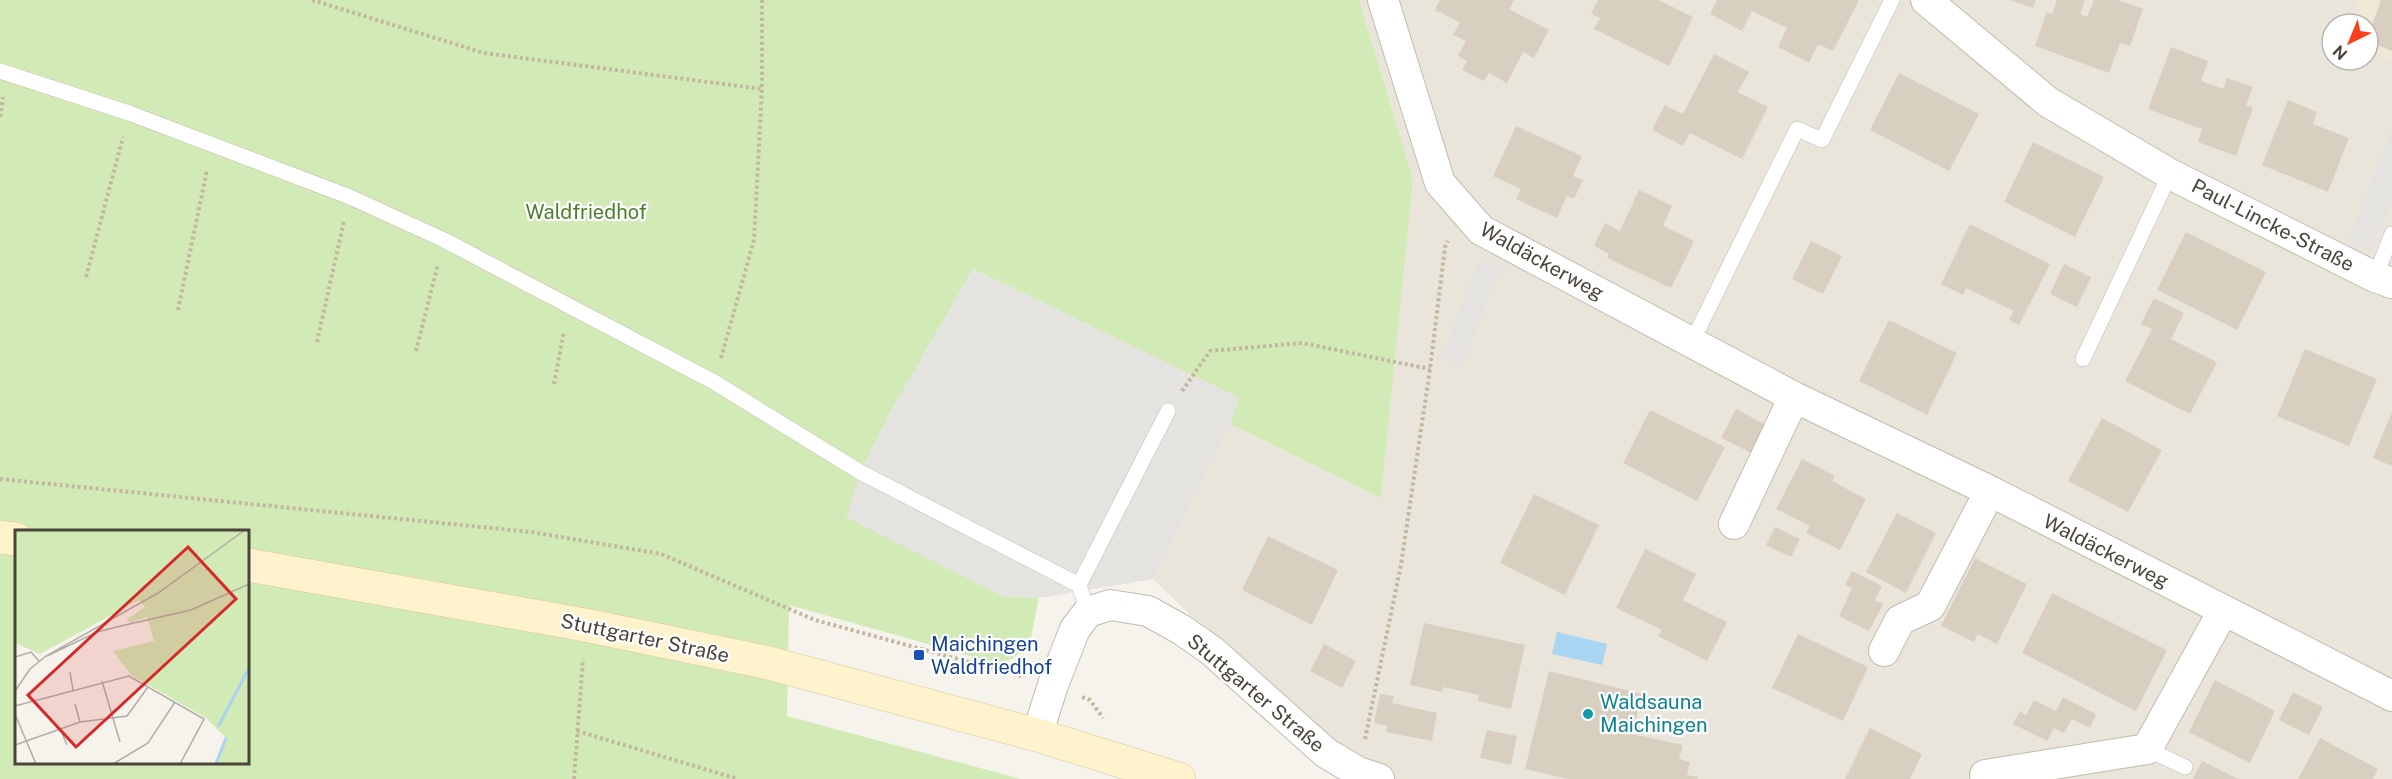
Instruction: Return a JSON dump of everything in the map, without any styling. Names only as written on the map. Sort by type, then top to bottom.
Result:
[{"type":"main road","points":[[0,537],[15,539]]},
{"type":"main road","name":"Stuttgarter Straße","points":[[249,565],[585,625],[769,663],[1037,735],[1179,779]]},
{"type":"street","name":"Waldäckerweg","points":[[1383,0],[1440,183],[1481,230],[1794,398],[1990,491],[2392,696]]},
{"type":"street","name":"Paul-Lincke-Straße","points":[[1926,0],[2048,102],[2170,174],[2384,280]]},
{"type":"street","points":[[1734,524],[1794,398]]},
{"type":"street","points":[[1884,651],[1899,620],[1930,606],[1990,491]]},
{"type":"street","points":[[1037,735],[1084,598]]},
{"type":"street","name":"Stuttgarter Straße","points":[[1084,598],[1148,611],[1182,630],[1212,651],[1326,753],[1368,776]]},
{"type":"street","points":[[1985,775],[2147,749],[2223,611]]},
{"type":"lane","points":[[1692,342],[1797,129],[1822,140],[1892,0]]},
{"type":"lane","points":[[0,71],[129,113],[350,197],[444,240],[714,382],[860,472],[1084,598],[1168,411]]},
{"type":"lane","name":"Paul-Lincke-Straße","points":[[2084,359],[2170,174]]},
{"type":"lane","name":"Paul-Lincke-Straße","points":[[2384,280],[2392,234]]},
{"type":"lane","points":[[2147,749],[2185,767]]},
{"type":"path","points":[[312,0],[484,53],[762,89]]},
{"type":"path","points":[[714,382],[754,240],[762,89],[762,0]]},
{"type":"path","points":[[86,277],[129,113]]},
{"type":"path","points":[[178,310],[212,145]]},
{"type":"path","points":[[317,342],[350,197]]},
{"type":"path","points":[[1368,776],[1430,369],[1444,247],[1462,210]]},
{"type":"path","points":[[416,351],[444,240]]},
{"type":"path","points":[[554,384],[568,304]]},
{"type":"path","points":[[1168,411],[1210,351],[1302,343],[1430,369]]},
{"type":"path","points":[[0,478],[531,532],[661,554],[815,620],[1053,685]]},
{"type":"path","points":[[574,779],[585,625]]},
{"type":"path","points":[[577,731],[738,779]]},
{"type":"shaded area","points":[[1359,0],[2392,0],[2392,779],[1360,779],[1153,579],[1230,424],[1381,498],[1413,179]]},
{"type":"shaded area","points":[[2357,0],[2392,0],[2392,60],[2380,55],[2380,12],[2353,12]]},
{"type":"shaded area","points":[[2392,128],[2392,200],[2372,251],[2348,242]]},
{"type":"shaded area","points":[[1480,258],[1501,266],[1462,367],[1441,359]]},
{"type":"shaded area","points":[[973,269],[1239,398],[1230,424],[1153,579],[1039,598],[1002,596],[846,517],[860,472],[889,415]]},
{"type":"green space","name":"Waldfriedhof","points":[[0,0],[1359,0],[1413,179],[1381,498],[1230,424],[1239,398],[973,269],[889,415],[860,472],[1002,596],[1039,598],[1029,647],[1002,665],[789,605],[787,716],[1021,779],[0,779]]},
{"type":"water","points":[[1557,632],[1607,644],[1602,665],[1552,654]]},
{"type":"building","points":[[1440,0],[1514,0],[1509,9],[1549,30],[1534,58],[1523,52],[1507,83],[1489,73],[1484,81],[1462,70],[1467,61],[1458,56],[1466,41],[1453,35],[1460,22],[1435,10]]},
{"type":"building","points":[[1598,0],[1659,0],[1693,17],[1669,66],[1594,29],[1600,18],[1591,14]]},
{"type":"building","points":[[1717,0],[1859,0],[1833,51],[1818,44],[1809,63],[1778,47],[1787,28],[1752,11],[1742,31],[1710,14]]},
{"type":"building","points":[[2010,0],[2036,0],[2033,8]]},
{"type":"building","points":[[2057,0],[2085,0],[2080,14],[2087,17],[2094,0],[2118,0],[2143,9],[2130,46],[2120,43],[2109,73],[2035,46],[2047,12],[2052,14]]},
{"type":"building","points":[[2381,0],[2392,0],[2392,51],[2380,46],[2380,12],[2377,12]]},
{"type":"building","points":[[2171,47],[2208,61],[2201,81],[2223,89],[2227,78],[2253,87],[2246,105],[2253,108],[2236,156],[2198,142],[2202,129],[2148,109]]},
{"type":"building","points":[[1714,54],[1749,72],[1738,92],[1768,107],[1742,159],[1690,133],[1683,146],[1652,130],[1665,105],[1683,114]]},
{"type":"building","points":[[1899,73],[1979,114],[1949,171],[1870,130]]},
{"type":"building","points":[[2288,100],[2317,112],[2313,124],[2349,138],[2328,192],[2262,165]]},
{"type":"building","points":[[1516,126],[1582,156],[1573,176],[1583,180],[1574,199],[1567,196],[1557,218],[1516,199],[1521,189],[1493,176]]},
{"type":"building","points":[[2033,142],[2104,177],[2075,237],[2004,202]]},
{"type":"building","points":[[1639,190],[1672,206],[1663,226],[1694,241],[1671,288],[1607,258],[1609,254],[1594,246],[1605,223],[1620,231]]},
{"type":"building","points":[[1970,224],[2050,264],[2019,325],[2009,320],[2014,311],[1966,288],[1963,295],[1941,284]]},
{"type":"building","points":[[2186,232],[2266,272],[2237,330],[2157,290]]},
{"type":"building","points":[[1811,241],[1842,256],[1823,294],[1792,279]]},
{"type":"building","points":[[2064,264],[2091,277],[2077,307],[2050,294]]},
{"type":"building","points":[[2154,298],[2184,313],[2171,339],[2217,362],[2190,414],[2125,381],[2152,329],[2141,324]]},
{"type":"building","points":[[1889,320],[1957,353],[1927,415],[1859,381]]},
{"type":"building","points":[[2305,349],[2377,379],[2349,446],[2277,416]]},
{"type":"building","points":[[1736,409],[1768,426],[1753,454],[1721,438]]},
{"type":"building","points":[[1650,410],[1725,447],[1697,501],[1623,463]]},
{"type":"building","points":[[2392,412],[2392,466],[2373,458]]},
{"type":"building","points":[[2102,418],[2162,450],[2128,512],[2068,481]]},
{"type":"building","points":[[1802,459],[1835,476],[1832,481],[1866,499],[1840,550],[1806,533],[1810,526],[1776,509]]},
{"type":"building","points":[[1534,494],[1599,525],[1565,595],[1500,563]]},
{"type":"building","points":[[1897,513],[1936,533],[1906,593],[1866,572]]},
{"type":"building","points":[[1775,527],[1800,539],[1791,557],[1766,545]]},
{"type":"building","points":[[1268,536],[1338,570],[1312,625],[1242,590]]},
{"type":"building","points":[[1645,549],[1696,574],[1683,600],[1727,622],[1707,661],[1658,636],[1662,630],[1616,608]]},
{"type":"building","points":[[1975,558],[2027,584],[1997,644],[1978,634],[1974,642],[1941,626]]},
{"type":"building","points":[[1852,571],[1882,586],[1875,600],[1883,604],[1869,631],[1839,616],[1852,588],[1845,585]]},
{"type":"building","points":[[2052,593],[2167,650],[2136,711],[2022,653]]},
{"type":"building","points":[[1424,623],[1525,645],[1511,709],[1478,701],[1479,695],[1443,687],[1442,692],[1410,685]]},
{"type":"building","points":[[1798,634],[1868,667],[1843,721],[1772,688]]},
{"type":"building","points":[[1324,644],[1356,661],[1342,688],[1310,671]]},
{"type":"building","name":"Waldsauna Maichingen","points":[[1549,671],[1642,694],[1632,734],[1683,745],[1679,759],[1690,762],[1687,775],[1698,777],[1698,779],[1568,779],[1525,769]]},
{"type":"building","points":[[2215,680],[2275,711],[2250,763],[2189,732]]},
{"type":"building","points":[[2293,692],[2323,707],[2309,735],[2279,720]]},
{"type":"building","points":[[1380,694],[1394,696],[1392,703],[1437,713],[1432,741],[1386,732],[1387,726],[1374,723]]},
{"type":"building","points":[[2063,697],[2096,714],[2090,728],[2072,719],[2064,733],[2054,728],[2047,741],[2013,724],[2020,711],[2026,715],[2034,700],[2056,711]]},
{"type":"building","points":[[1870,728],[1922,754],[1910,779],[1845,779]]},
{"type":"building","points":[[1487,730],[1517,736],[1511,765],[1480,758]]},
{"type":"building","points":[[2320,738],[2378,769],[2373,779],[2298,779]]},
{"type":"building","points":[[2202,761],[2238,779],[2193,779]]},
{"type":"place","name":"Maichingen Waldfriedhof","points":[[919,655]]},
{"type":"place","name":"Waldsauna Maichingen","points":[[1588,714]]}]
